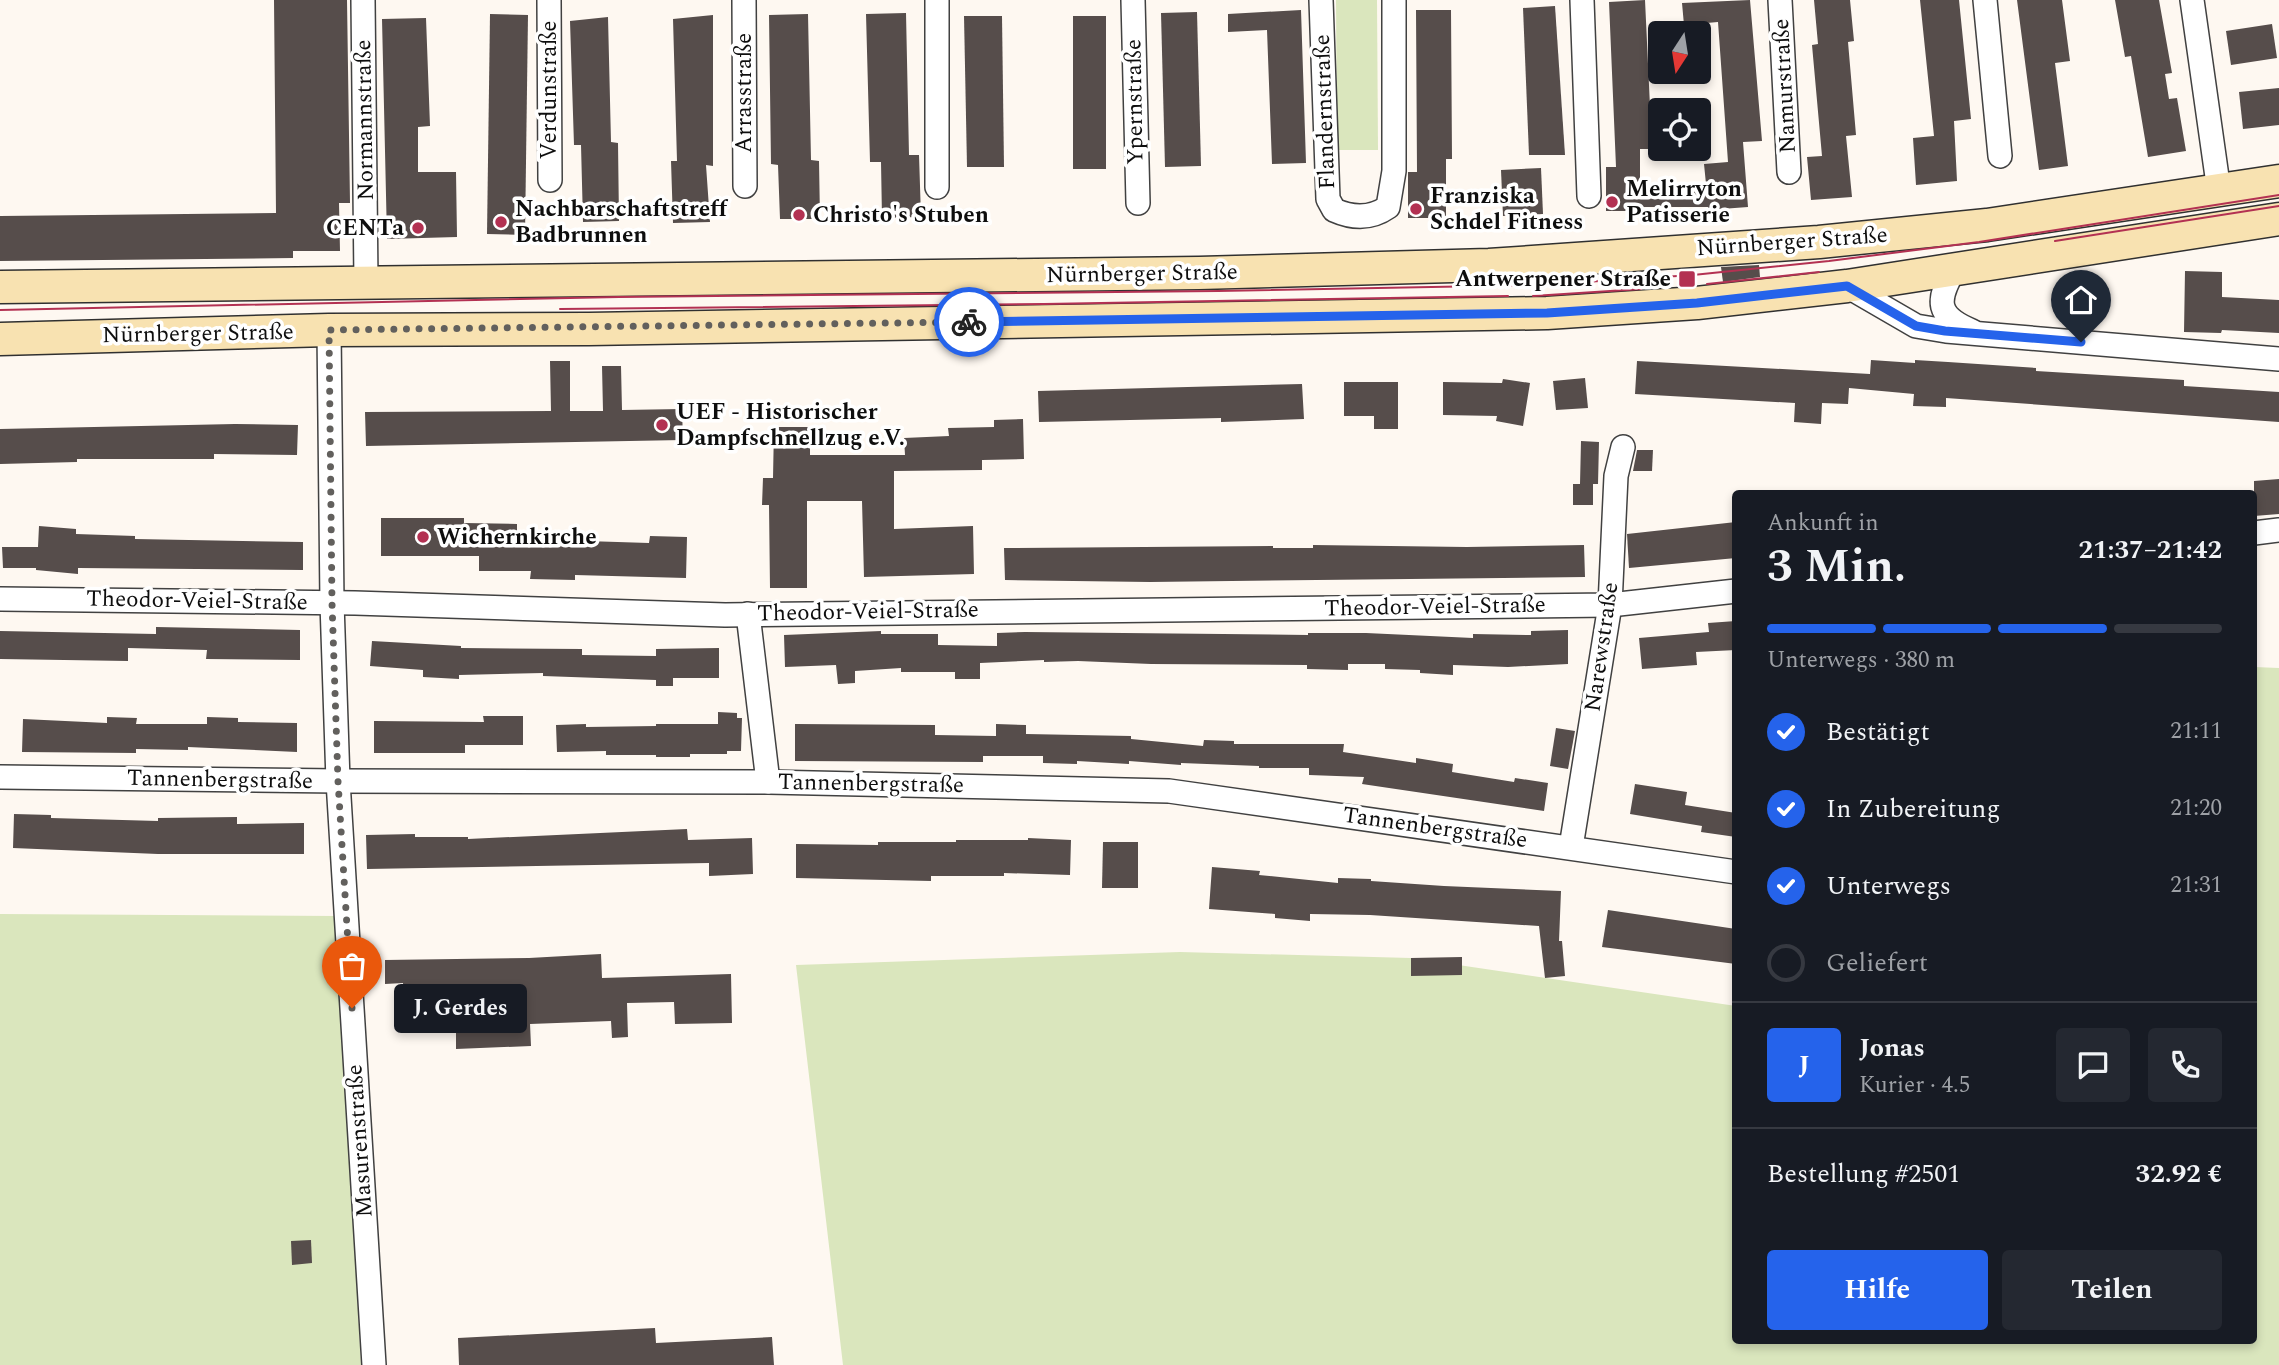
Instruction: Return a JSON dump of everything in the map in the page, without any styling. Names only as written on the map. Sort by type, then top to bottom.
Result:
[{"type":"main road","name":"Nürnberger Straße","points":[[0,287],[1199,273],[1489,265],[1819,242],[1987,225],[2279,181]]},
{"type":"main road","name":"Nürnberger Straße","points":[[0,339],[329,330],[589,329],[1547,313],[1697,303],[1847,286],[2279,219]]},
{"type":"street","name":"Normannstraße","points":[[363,0],[366,282]]},
{"type":"street","name":"Verdunstraße","points":[[549,0],[550,180]]},
{"type":"street","name":"Arrasstraße","points":[[744,0],[745,186]]},
{"type":"street","points":[[937,0],[937,187]]},
{"type":"street","name":"Ypernstraße","points":[[1133,0],[1138,203]]},
{"type":"street","name":"Flandernstraße","points":[[1321,0],[1328,199],[1334,211],[1366,217],[1388,207],[1394,171],[1394,0]]},
{"type":"street","points":[[1582,0],[1589,196]]},
{"type":"street","name":"Namurstraße","points":[[1780,0],[1789,172]]},
{"type":"street","points":[[1985,0],[2000,156]]},
{"type":"street","points":[[2192,0],[2219,191]]},
{"type":"street","points":[[1954,270],[1942,291],[1945,313],[1956,324],[1978,333]]},
{"type":"street","points":[[1847,286],[1916,326],[1945,331],[2279,359]]},
{"type":"street","name":"Masurenstraße","points":[[329,330],[332,603],[338,781],[374,1365]]},
{"type":"street","name":"Narewstraße","points":[[1571,847],[1610,605],[1616,476],[1623,447]]},
{"type":"street","points":[[2257,533],[2279,530]]},
{"type":"street","name":"Theodor-Veiel-Straße","points":[[0,599],[332,603],[748,614],[1610,605],[1732,591]]},
{"type":"street","points":[[748,614],[768,782]]},
{"type":"street","name":"Tannenbergstraße","points":[[0,776],[338,781],[768,782],[1169,791],[1732,871]]},
{"type":"green space","points":[[1336,0],[1377,0],[1378,150],[1337,150]]},
{"type":"green space","points":[[2257,667],[2279,668],[2279,1365],[843,1365],[796,965],[1180,952],[1411,958],[1732,1005],[1732,1344],[2257,1344]]},
{"type":"green space","points":[[0,914],[337,916],[361,1365],[0,1365]]},
{"type":"building","points":[[274,0],[347,0],[350,203],[339,203],[340,251],[293,251],[293,258],[0,261],[0,216],[276,213]]},
{"type":"building","points":[[1645,0],[1650,98],[1648,149],[1640,149],[1640,184],[1706,184],[1704,164],[1728,162],[1718,22],[1684,21],[1682,3],[1750,0],[1762,141],[1743,142],[1748,207],[1708,210],[1708,207],[1640,207],[1640,211],[1606,211],[1606,167],[1616,167],[1609,2]]},
{"type":"building","points":[[1814,0],[1850,0],[1854,41],[1848,42],[1856,135],[1846,136],[1852,197],[1811,200],[1807,157],[1822,156],[1812,45],[1818,44]]},
{"type":"building","points":[[1920,0],[1959,0],[1971,119],[1954,121],[1957,181],[1916,185],[1913,138],[1934,136]]},
{"type":"building","points":[[2017,0],[2062,0],[2070,61],[2055,63],[2068,166],[2039,170]]},
{"type":"building","points":[[2115,0],[2159,0],[2172,73],[2165,74],[2169,99],[2177,98],[2186,151],[2148,157],[2131,56],[2125,57]]},
{"type":"building","points":[[1555,6],[1565,155],[1529,155],[1523,8]]},
{"type":"building","points":[[1301,10],[1306,163],[1272,164],[1267,30],[1228,32],[1228,14]]},
{"type":"building","points":[[1416,10],[1451,10],[1452,159],[1446,159],[1446,218],[1408,218],[1408,172],[1417,172]]},
{"type":"building","points":[[1197,12],[1201,166],[1165,167],[1161,13]]},
{"type":"building","points":[[906,13],[909,155],[919,155],[921,217],[882,218],[881,162],[870,162],[866,14]]},
{"type":"building","points":[[490,14],[528,15],[525,235],[487,234]]},
{"type":"building","points":[[808,14],[811,160],[819,161],[820,219],[780,219],[778,165],[771,164],[769,15]]},
{"type":"building","points":[[713,15],[713,166],[706,165],[710,222],[673,223],[671,161],[677,161],[673,19]]},
{"type":"building","points":[[964,16],[1002,16],[1004,167],[967,167]]},
{"type":"building","points":[[1073,16],[1106,16],[1106,169],[1073,169]]},
{"type":"building","points":[[608,17],[611,142],[618,143],[619,221],[583,222],[581,145],[574,145],[570,21]]},
{"type":"building","points":[[426,18],[430,126],[418,127],[418,172],[456,172],[457,237],[387,239],[382,19]]},
{"type":"building","points":[[2272,24],[2277,58],[2231,65],[2226,31]]},
{"type":"building","points":[[2279,88],[2279,125],[2243,129],[2239,92]]},
{"type":"building","points":[[1541,168],[1543,214],[1503,216],[1501,170]]},
{"type":"building","points":[[1759,265],[1760,277],[1723,282],[1721,267]]},
{"type":"building","points":[[2185,271],[2222,272],[2222,297],[2279,300],[2279,333],[2222,330],[2221,333],[2184,332]]},
{"type":"building","points":[[1657,272],[1658,287],[1621,290],[1621,274]]},
{"type":"building","points":[[1871,360],[1915,363],[1915,360],[2036,368],[2036,371],[2184,380],[2184,386],[2279,392],[2279,422],[1946,398],[1946,407],[1913,406],[1914,394],[1849,388],[1848,404],[1822,403],[1821,424],[1794,422],[1795,403],[1635,394],[1637,361],[1870,374]]},
{"type":"building","points":[[550,361],[570,361],[570,411],[603,411],[602,366],[621,366],[622,410],[682,409],[683,440],[366,446],[365,412],[551,411]]},
{"type":"building","points":[[1585,378],[1588,408],[1556,410],[1553,381]]},
{"type":"building","points":[[1503,379],[1530,383],[1523,426],[1496,421],[1497,416],[1443,415],[1443,382],[1502,383]]},
{"type":"building","points":[[1344,382],[1398,382],[1398,429],[1374,429],[1374,416],[1344,416]]},
{"type":"building","points":[[1302,384],[1304,419],[1039,422],[1038,391]]},
{"type":"building","points":[[1023,419],[1024,459],[982,460],[982,470],[894,471],[894,529],[973,526],[974,574],[864,577],[862,501],[807,501],[807,588],[770,588],[769,505],[762,505],[763,478],[773,478],[774,427],[810,427],[810,455],[905,455],[904,438],[949,436],[948,428],[994,427],[994,420]]},
{"type":"building","points":[[298,425],[297,455],[214,454],[214,459],[77,459],[77,462],[0,464],[0,429]]},
{"type":"building","points":[[1581,441],[1599,442],[1598,484],[1593,484],[1593,505],[1573,505],[1573,484],[1580,484]]},
{"type":"building","points":[[1637,450],[1653,450],[1652,471],[1633,471]]},
{"type":"building","points":[[2279,479],[2279,514],[2257,516],[2257,490],[2254,490],[2254,481]]},
{"type":"building","points":[[381,518],[464,518],[464,523],[517,524],[517,534],[523,534],[523,539],[649,543],[650,536],[687,537],[686,578],[575,575],[575,580],[530,579],[531,571],[479,571],[479,556],[381,556]]},
{"type":"building","points":[[1732,522],[1732,558],[1629,568],[1627,534]]},
{"type":"building","points":[[39,526],[76,529],[76,534],[135,536],[135,539],[303,542],[303,570],[78,568],[78,574],[36,568],[3,568],[2,547],[38,547]]},
{"type":"building","points":[[1313,545],[1584,545],[1585,577],[1150,582],[1005,580],[1004,548],[1313,548]]},
{"type":"building","points":[[1732,621],[1732,650],[1696,652],[1697,665],[1642,669],[1639,638],[1709,632],[1708,623]]},
{"type":"building","points":[[156,627],[300,630],[300,660],[206,659],[207,650],[128,648],[128,661],[0,659],[0,631],[156,634]]},
{"type":"building","points":[[1568,630],[1568,664],[1508,667],[1453,665],[1453,675],[1385,669],[1385,664],[1348,664],[1348,670],[1307,669],[1307,665],[1044,660],[980,663],[980,679],[955,679],[955,672],[901,672],[901,668],[855,671],[855,683],[838,684],[836,665],[785,667],[784,635],[881,631],[881,634],[938,634],[938,645],[997,646],[997,633],[1025,632],[1308,635],[1366,633],[1473,638],[1473,634],[1531,635],[1531,631]]},
{"type":"building","points":[[372,641],[461,648],[582,649],[582,655],[656,656],[656,649],[719,648],[719,678],[673,678],[673,686],[656,686],[656,680],[543,676],[543,673],[459,675],[459,679],[423,677],[423,670],[370,666]]},
{"type":"building","points":[[718,712],[737,713],[737,718],[742,718],[741,751],[727,751],[727,754],[690,754],[690,757],[606,755],[606,751],[557,752],[556,725],[586,724],[586,727],[718,724]]},
{"type":"building","points":[[483,716],[523,716],[523,745],[465,745],[465,753],[374,753],[374,721],[484,722]]},
{"type":"building","points":[[107,717],[137,718],[136,724],[207,724],[207,717],[238,718],[238,722],[297,723],[297,752],[188,747],[188,750],[136,749],[136,753],[22,752],[23,719],[107,723]]},
{"type":"building","points":[[795,724],[935,725],[935,735],[996,736],[996,724],[1026,725],[1026,734],[1131,736],[1131,739],[1203,746],[1204,740],[1234,741],[1234,744],[1344,744],[1343,752],[1416,763],[1416,758],[1453,764],[1452,772],[1514,782],[1515,778],[1548,783],[1544,811],[1362,784],[1364,777],[1309,775],[1309,768],[1129,761],[1129,764],[1077,761],[1077,764],[1043,763],[1043,756],[983,756],[983,762],[795,761]]},
{"type":"building","points":[[1556,728],[1575,731],[1568,769],[1550,766]]},
{"type":"building","points":[[1635,784],[1687,792],[1685,805],[1732,812],[1732,836],[1701,832],[1702,826],[1630,814]]},
{"type":"building","points":[[14,814],[51,815],[51,818],[158,821],[158,818],[237,817],[237,824],[304,823],[304,854],[158,854],[13,848]]},
{"type":"building","points":[[687,829],[688,840],[752,838],[753,874],[709,876],[709,863],[367,869],[366,835],[415,834],[415,837],[468,839]]},
{"type":"building","points":[[1028,838],[1071,840],[1070,875],[1004,873],[1004,876],[931,876],[931,881],[796,878],[796,844],[878,845],[878,842]]},
{"type":"building","points":[[1103,842],[1138,842],[1138,888],[1102,888]]},
{"type":"building","points":[[1212,867],[1338,883],[1338,878],[1371,879],[1444,886],[1561,891],[1559,941],[1562,941],[1565,976],[1545,978],[1539,926],[1370,915],[1310,914],[1310,921],[1275,918],[1275,914],[1209,909]]},
{"type":"building","points":[[1608,910],[1732,928],[1732,963],[1602,947]]},
{"type":"building","points":[[601,954],[602,978],[731,974],[732,1023],[675,1024],[674,1002],[627,1003],[628,1037],[612,1038],[611,1021],[530,1024],[531,1046],[456,1049],[456,1029],[442,1030],[441,1015],[405,1016],[403,983],[385,984],[385,960]]},
{"type":"building","points":[[1462,957],[1462,975],[1411,976],[1411,958]]},
{"type":"building","points":[[311,1240],[312,1263],[292,1265],[291,1241]]},
{"type":"building","points":[[655,1328],[656,1343],[772,1337],[774,1365],[459,1365],[458,1338]]},
{"type":"tram line","points":[[0,310],[619,297],[1538,285],[1693,275],[1829,261],[1979,242],[2279,195]]},
{"type":"tram line","points":[[2055,241],[2279,206]]},
{"type":"tram line","points":[[1707,284],[1819,272]]},
{"type":"tram line","points":[[1533,296],[1641,289]]},
{"type":"tram line","points":[[560,309],[1508,296]]},
{"type":"way so far","points":[[352,1008],[338,781],[332,603],[329,330],[589,329],[969,322]]},
{"type":"place","name":"Melirryton Patisserie","points":[[1612,202]]},
{"type":"place","name":"Franziska Schdel Fitness","points":[[1416,209]]},
{"type":"place","name":"Christo's Stuben","points":[[799,215]]},
{"type":"place","name":"Nachbarschaftstreff Badbrunnen","points":[[501,222]]},
{"type":"place","name":"CENTa","points":[[418,228]]},
{"type":"place","name":"Antwerpener Straße","points":[[1687,279]]},
{"type":"place","name":"UEF - Historischer Dampfschnellzug e.V.","points":[[662,425]]},
{"type":"place","name":"Wichernkirche","points":[[423,537]]},
{"type":"place","name":"J. Gerdes","points":[[352,1008]]},
{"type":"route","points":[[969,322],[1547,313],[1697,303],[1847,286],[1916,326],[1945,331],[2081,342]]}]
